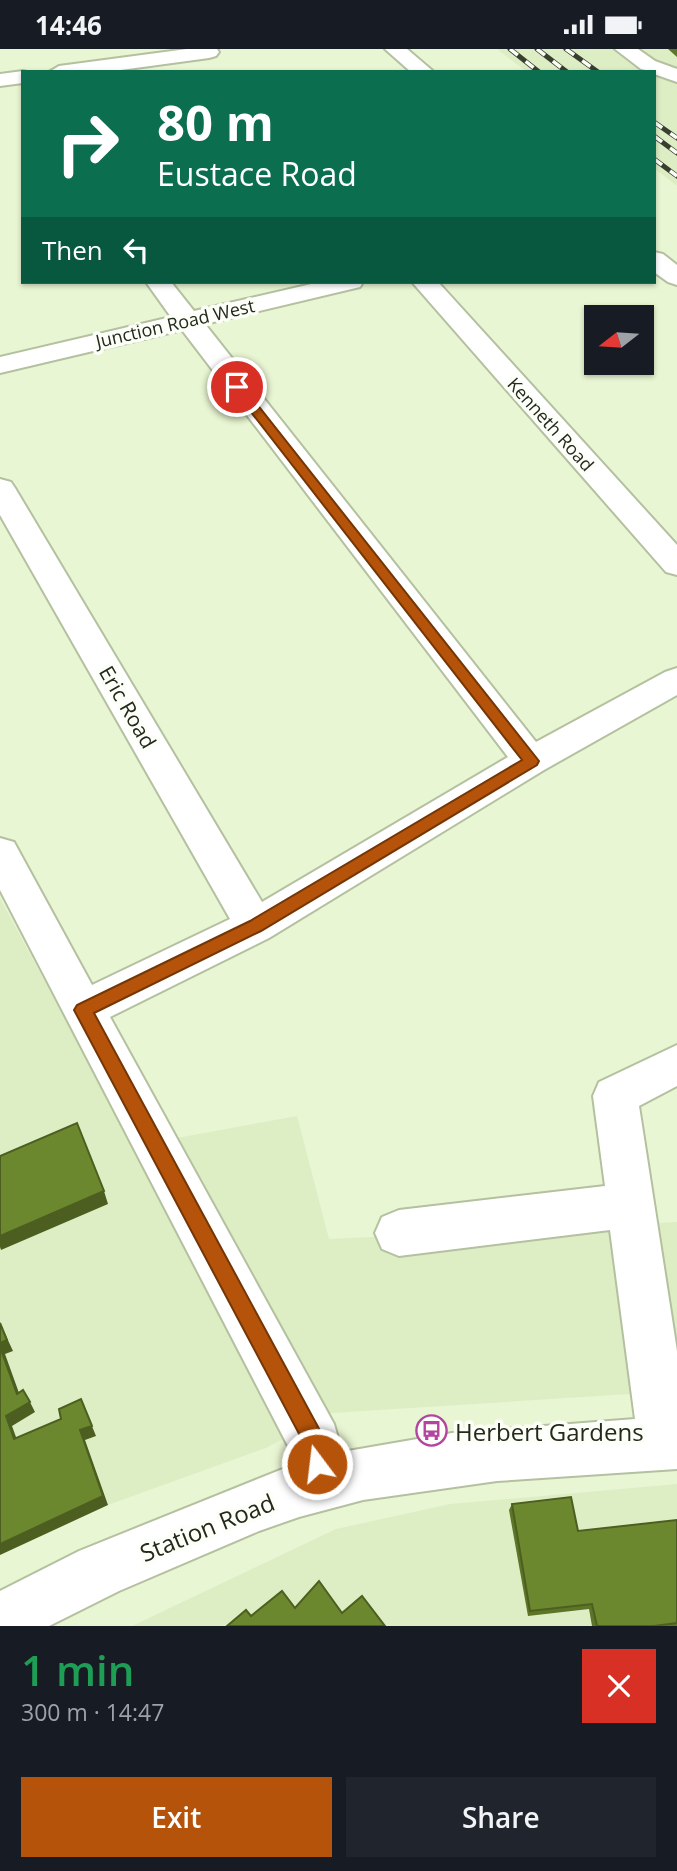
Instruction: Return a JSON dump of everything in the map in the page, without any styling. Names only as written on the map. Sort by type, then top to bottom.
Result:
[{"type":"street","points":[[395,49],[421,70]]},
{"type":"street","points":[[625,49],[648,65],[677,76]]},
{"type":"street","points":[[76,70],[211,54]]},
{"type":"street","points":[[656,261],[677,277]]},
{"type":"street","points":[[159,284],[531,761]]},
{"type":"street","name":"Junction Road West","points":[[0,365],[342,284]]},
{"type":"street","name":"Kenneth Road","points":[[426,284],[677,565]]},
{"type":"street","name":"Eric Road","points":[[0,488],[256,926]]},
{"type":"street","points":[[83,1010],[256,926],[531,761],[677,680]]},
{"type":"street","points":[[0,853],[315,1443],[319,1484]]},
{"type":"street","points":[[671,1444],[615,1096],[677,1064]]},
{"type":"street","points":[[398,1233],[632,1205]]},
{"type":"street","name":"Station Road","points":[[0,1625],[69,1583],[278,1497],[319,1484],[407,1464],[455,1458],[671,1444]]},
{"type":"shaded area","points":[[497,49],[677,49],[677,186],[656,170],[656,70],[524,70]]},
{"type":"shaded area","points":[[0,898],[133,1146],[297,1116],[329,1239],[677,1222],[677,1391],[332,1413],[266,1448],[108,1505],[0,1555]]},
{"type":"shaded area","points":[[677,1484],[677,1626],[132,1626],[336,1529],[450,1504]]},
{"type":"building","points":[[77,1123],[104,1191],[0,1236],[0,1156]]},
{"type":"building","points":[[0,1323],[7,1340],[0,1343]]},
{"type":"building","points":[[0,1347],[17,1394],[23,1390],[30,1402],[6,1416],[14,1439],[61,1419],[59,1409],[81,1399],[92,1426],[80,1430],[103,1496],[0,1544]]},
{"type":"building","points":[[571,1497],[578,1531],[677,1520],[677,1623],[654,1626],[597,1626],[592,1604],[530,1611],[512,1504]]},
{"type":"building","points":[[319,1581],[342,1613],[362,1596],[385,1626],[227,1626],[246,1610],[251,1616],[282,1591],[295,1608]]},
{"type":"railway","points":[[510,49],[536,70]]},
{"type":"railway","points":[[537,49],[564,70]]},
{"type":"railway","points":[[566,49],[595,70]]},
{"type":"railway","points":[[656,123],[677,138]]},
{"type":"railway","points":[[656,137],[677,153]]},
{"type":"railway","points":[[656,160],[677,176]]},
{"type":"place","name":"Herbert Gardens","points":[[432,1431]]},
{"type":"route","points":[[237,387],[531,761],[256,926],[83,1010],[315,1443],[317,1464]]}]
